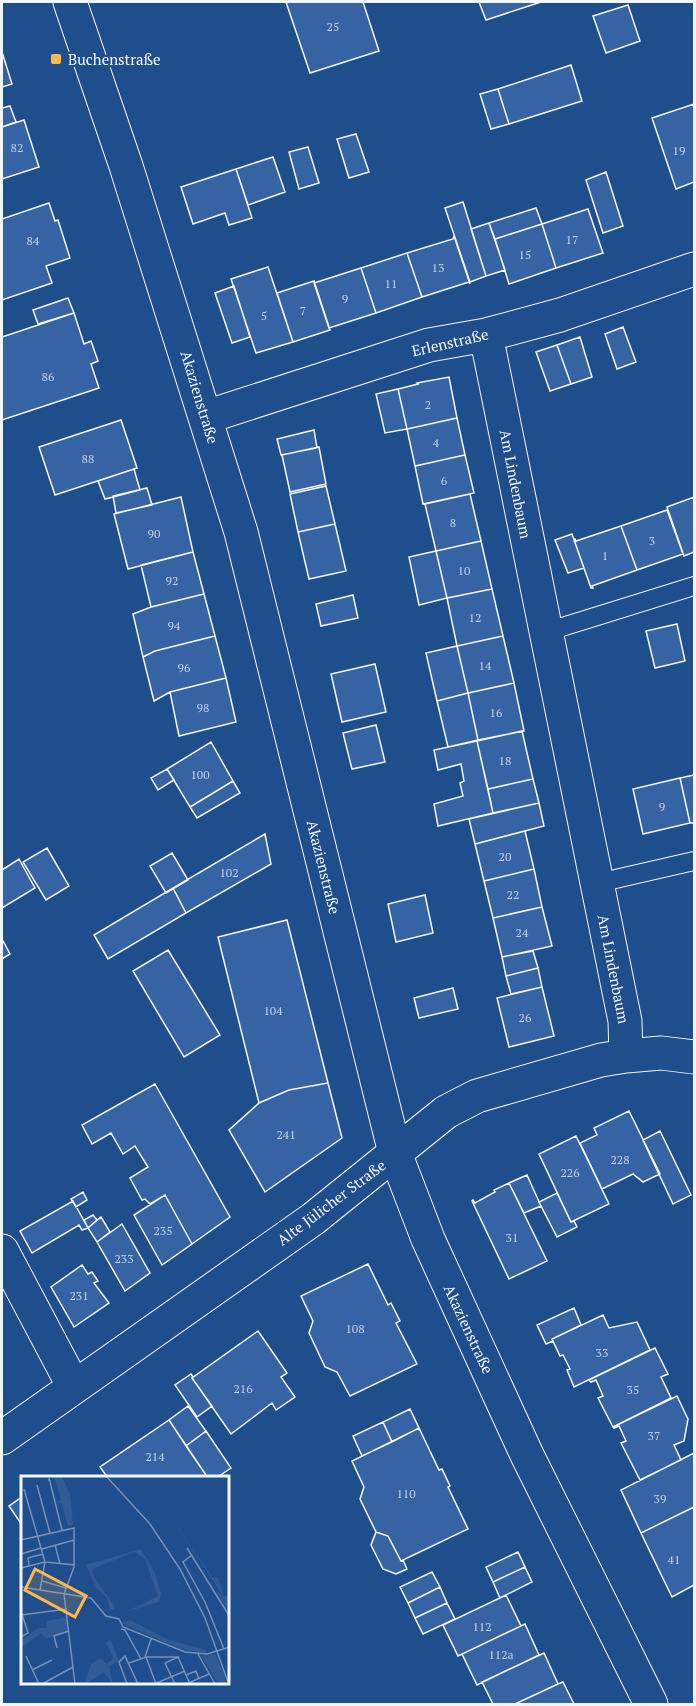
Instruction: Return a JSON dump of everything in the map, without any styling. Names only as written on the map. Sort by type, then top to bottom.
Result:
[{"type":"street","name":"Akazienstraße","points":[[70,2],[126,166],[241,532],[395,1153],[428,1239],[527,1455],[651,1704]]},
{"type":"street","name":"Erlenstraße","points":[[206,417],[429,345],[486,335],[560,315],[694,269]]},
{"type":"street","name":"Am Lindenbaum","points":[[486,335],[625,1021],[626,1056]]},
{"type":"street","name":"Alte Jülicher Straße","points":[[2,1438],[314,1219],[446,1112],[477,1096],[601,1060],[661,1053],[694,1057]]},
{"type":"street","points":[[2,1251],[74,1386]]},
{"type":"lane","points":[[546,632],[694,586]]},
{"type":"lane","points":[[598,883],[694,861]]},
{"type":"building","points":[[286,2],[363,2],[379,51],[310,73]]},
{"type":"building","points":[[479,2],[541,2],[486,20]]},
{"type":"building","points":[[628,5],[640,41],[606,53],[593,16]]},
{"type":"building","points":[[2,52],[12,84],[2,87]]},
{"type":"building","points":[[571,65],[582,101],[509,124],[498,89]]},
{"type":"building","points":[[498,89],[509,124],[491,129],[480,94]]},
{"type":"building","points":[[694,104],[694,182],[676,189],[652,118]]},
{"type":"building","points":[[10,106],[16,122],[2,127],[2,108]]},
{"type":"building","points":[[24,120],[39,167],[2,179],[2,127]]},
{"type":"building","points":[[356,134],[369,172],[349,178],[337,139]]},
{"type":"building","points":[[308,147],[319,183],[299,189],[289,152]]},
{"type":"building","points":[[273,157],[285,192],[248,205],[236,169]]},
{"type":"building","points":[[236,169],[252,218],[229,225],[225,213],[193,224],[181,187]]},
{"type":"building","points":[[606,172],[623,226],[603,233],[586,180]]},
{"type":"building","points":[[463,202],[486,276],[470,282],[445,208]]},
{"type":"building","points":[[49,203],[55,221],[58,220],[70,258],[46,266],[52,283],[2,300],[2,219]]},
{"type":"building","points":[[536,208],[542,224],[495,239],[489,223]]},
{"type":"building","points":[[588,209],[603,253],[556,268],[542,224]]},
{"type":"building","points":[[489,223],[505,270],[486,276],[471,229]]},
{"type":"building","points":[[542,224],[556,268],[509,284],[495,239]]},
{"type":"building","points":[[454,236],[470,284],[469,282],[422,297],[407,253],[453,239]]},
{"type":"building","points":[[407,253],[422,297],[376,313],[361,268]]},
{"type":"building","points":[[268,267],[293,342],[256,353],[231,279]]},
{"type":"building","points":[[361,268],[376,313],[329,328],[314,283]]},
{"type":"building","points":[[314,281],[330,330],[293,342],[277,293]]},
{"type":"building","points":[[234,286],[250,337],[232,343],[215,293]]},
{"type":"building","points":[[68,298],[74,313],[38,324],[33,310]]},
{"type":"building","points":[[74,313],[84,344],[91,341],[98,361],[91,364],[99,388],[2,420],[2,337]]},
{"type":"building","points":[[623,327],[636,362],[617,369],[605,334]]},
{"type":"building","points":[[580,337],[592,377],[571,384],[557,345]]},
{"type":"building","points":[[557,345],[571,384],[550,391],[536,352]]},
{"type":"building","points":[[449,377],[457,418],[407,429],[398,389]]},
{"type":"building","points":[[398,389],[407,429],[385,433],[376,394]]},
{"type":"building","points":[[457,418],[465,455],[415,466],[407,429]]},
{"type":"building","points":[[121,420],[137,468],[55,495],[39,447]]},
{"type":"building","points":[[314,430],[317,448],[281,455],[277,439]]},
{"type":"building","points":[[319,447],[326,484],[290,492],[282,455]]},
{"type":"building","points":[[465,455],[474,493],[423,504],[415,466]]},
{"type":"building","points":[[134,469],[140,490],[105,499],[98,481]]},
{"type":"building","points":[[326,486],[335,524],[298,532],[290,494]]},
{"type":"building","points":[[147,488],[152,505],[116,513],[113,496]]},
{"type":"building","points":[[470,494],[481,541],[436,551],[425,504]]},
{"type":"building","points":[[181,497],[193,552],[128,569],[114,514]]},
{"type":"building","points":[[694,497],[694,552],[684,556],[667,507]]},
{"type":"building","points":[[667,510],[683,554],[637,570],[621,526]]},
{"type":"building","points":[[335,524],[346,571],[309,579],[298,532]]},
{"type":"building","points":[[621,526],[637,570],[591,588],[574,540]]},
{"type":"building","points":[[572,534],[584,568],[568,573],[555,540]]},
{"type":"building","points":[[481,541],[492,589],[447,598],[436,551]]},
{"type":"building","points":[[436,551],[447,598],[419,605],[409,557]]},
{"type":"building","points":[[193,552],[204,594],[151,607],[141,565]]},
{"type":"building","points":[[492,589],[503,636],[457,646],[447,598]]},
{"type":"building","points":[[204,594],[215,636],[155,651],[143,657],[133,614],[151,607]]},
{"type":"building","points":[[353,595],[358,618],[321,626],[316,604]]},
{"type":"building","points":[[677,624],[685,661],[655,668],[646,631]]},
{"type":"building","points":[[215,636],[226,678],[170,692],[154,701],[143,657],[155,651]]},
{"type":"building","points":[[503,636],[514,683],[468,693],[457,646]]},
{"type":"building","points":[[457,646],[468,693],[437,701],[426,653]]},
{"type":"building","points":[[375,664],[386,712],[342,722],[331,674]]},
{"type":"building","points":[[226,678],[236,722],[179,736],[170,692]]},
{"type":"building","points":[[514,683],[524,731],[478,740],[468,693]]},
{"type":"building","points":[[468,693],[478,740],[448,747],[437,701]]},
{"type":"building","points":[[376,725],[385,762],[352,769],[343,733]]},
{"type":"building","points":[[522,731],[533,779],[488,789],[477,741]]},
{"type":"building","points":[[477,741],[493,813],[438,826],[434,804],[463,796],[460,783],[464,781],[461,764],[438,770],[434,750]]},
{"type":"building","points":[[211,742],[233,781],[190,807],[167,769]]},
{"type":"building","points":[[167,769],[174,780],[158,790],[151,778]]},
{"type":"building","points":[[694,775],[694,823],[690,823],[680,778]]},
{"type":"building","points":[[680,778],[690,823],[643,834],[633,789]]},
{"type":"building","points":[[533,779],[539,803],[493,813],[488,789]]},
{"type":"building","points":[[233,781],[240,793],[197,818],[190,807]]},
{"type":"building","points":[[539,803],[544,826],[475,844],[469,819]]},
{"type":"building","points":[[525,831],[534,869],[484,881],[475,844]]},
{"type":"building","points":[[265,834],[271,864],[186,913],[173,888]]},
{"type":"building","points":[[47,848],[69,886],[46,900],[23,862]]},
{"type":"building","points":[[172,853],[188,880],[166,893],[150,866]]},
{"type":"building","points":[[19,859],[35,888],[2,908],[2,870]]},
{"type":"building","points":[[534,869],[542,907],[493,918],[484,881]]},
{"type":"building","points":[[173,888],[186,913],[108,959],[94,935]]},
{"type":"building","points":[[425,895],[433,933],[396,942],[388,904]]},
{"type":"building","points":[[542,907],[552,946],[502,957],[493,918]]},
{"type":"building","points":[[287,920],[328,1083],[289,1090],[259,1103],[218,937]]},
{"type":"building","points":[[2,939],[10,954],[2,959]]},
{"type":"building","points":[[168,950],[220,1035],[184,1057],[133,971]]},
{"type":"building","points":[[533,951],[538,968],[506,976],[502,957]]},
{"type":"building","points":[[538,968],[542,987],[511,994],[506,976]]},
{"type":"building","points":[[542,987],[554,1036],[509,1047],[497,998]]},
{"type":"building","points":[[453,988],[458,1009],[419,1018],[414,998]]},
{"type":"building","points":[[328,1083],[342,1138],[265,1192],[229,1130],[259,1103],[289,1090]]},
{"type":"building","points":[[155,1084],[230,1217],[192,1244],[165,1195],[150,1204],[145,1199],[142,1200],[130,1178],[148,1167],[135,1146],[123,1154],[111,1133],[92,1144],[82,1125]]},
{"type":"building","points":[[629,1111],[660,1174],[643,1182],[633,1174],[602,1189],[580,1143],[597,1135],[594,1128]]},
{"type":"building","points":[[660,1131],[691,1195],[673,1204],[643,1140]]},
{"type":"building","points":[[576,1136],[609,1204],[571,1222],[539,1154]]},
{"type":"building","points":[[527,1175],[541,1206],[524,1213],[509,1183]]},
{"type":"building","points":[[509,1183],[547,1261],[509,1279],[472,1201],[475,1203]]},
{"type":"building","points":[[83,1192],[87,1200],[76,1207],[71,1199]]},
{"type":"building","points":[[557,1193],[571,1222],[574,1221],[577,1227],[557,1237],[539,1202]]},
{"type":"building","points":[[165,1195],[192,1244],[162,1265],[134,1215]]},
{"type":"building","points":[[73,1201],[88,1228],[82,1230],[79,1225],[32,1253],[20,1231]]},
{"type":"building","points":[[93,1215],[97,1220],[88,1228],[84,1220]]},
{"type":"building","points":[[101,1217],[110,1232],[97,1242],[88,1228]]},
{"type":"building","points":[[122,1224],[150,1273],[125,1291],[97,1242]]},
{"type":"building","points":[[368,1264],[388,1305],[391,1303],[400,1321],[396,1323],[417,1364],[350,1396],[337,1372],[325,1367],[309,1333],[313,1321],[301,1296]]},
{"type":"building","points":[[82,1265],[88,1274],[92,1272],[98,1281],[94,1283],[109,1303],[74,1327],[51,1287]]},
{"type":"building","points":[[574,1308],[581,1325],[546,1344],[537,1325]]},
{"type":"building","points":[[603,1315],[609,1328],[637,1322],[650,1350],[574,1387],[567,1370],[570,1369],[563,1355],[560,1356],[552,1339]]},
{"type":"building","points":[[258,1331],[287,1373],[281,1377],[295,1397],[276,1410],[272,1403],[231,1434],[192,1378]]},
{"type":"building","points":[[655,1348],[668,1374],[661,1377],[671,1398],[613,1427],[598,1398],[603,1396],[596,1380],[591,1382],[589,1380]]},
{"type":"building","points":[[191,1374],[212,1406],[197,1417],[175,1385]]},
{"type":"building","points":[[677,1396],[688,1419],[684,1441],[674,1445],[681,1460],[640,1480],[621,1443],[626,1441],[619,1426],[613,1427]]},
{"type":"building","points":[[188,1406],[206,1431],[186,1446],[169,1420]]},
{"type":"building","points":[[410,1409],[419,1428],[392,1442],[383,1422]]},
{"type":"building","points":[[169,1420],[207,1476],[107,1476],[100,1467]]},
{"type":"building","points":[[383,1422],[392,1442],[362,1456],[353,1436]]},
{"type":"building","points":[[419,1428],[439,1470],[442,1469],[468,1529],[401,1561],[388,1536],[376,1532],[360,1499],[364,1487],[352,1461]]},
{"type":"building","points":[[206,1431],[231,1468],[219,1476],[207,1476],[186,1446]]},
{"type":"building","points":[[694,1453],[694,1507],[641,1533],[621,1490]]},
{"type":"building","points":[[21,1498],[21,1524],[9,1506]]},
{"type":"building","points":[[694,1507],[694,1585],[672,1597],[641,1533]]},
{"type":"building","points":[[376,1532],[388,1536],[407,1569],[396,1574],[383,1569],[371,1545]]},
{"type":"building","points":[[518,1552],[525,1567],[493,1582],[486,1567]]},
{"type":"building","points":[[525,1567],[532,1582],[500,1598],[493,1582]]},
{"type":"building","points":[[432,1572],[440,1587],[408,1603],[400,1587]]},
{"type":"building","points":[[440,1587],[447,1603],[415,1618],[408,1603]]},
{"type":"building","points":[[506,1595],[521,1626],[458,1656],[443,1625]]},
{"type":"building","points":[[447,1603],[455,1619],[423,1634],[415,1618]]},
{"type":"building","points":[[525,1624],[539,1655],[477,1685],[462,1654]]},
{"type":"building","points":[[544,1653],[558,1684],[515,1704],[493,1704],[482,1682]]},
{"type":"building","points":[[563,1682],[574,1704],[515,1704],[558,1684]]},
{"type":"place","name":"Buchenstraße","points":[[56,59]]}]
